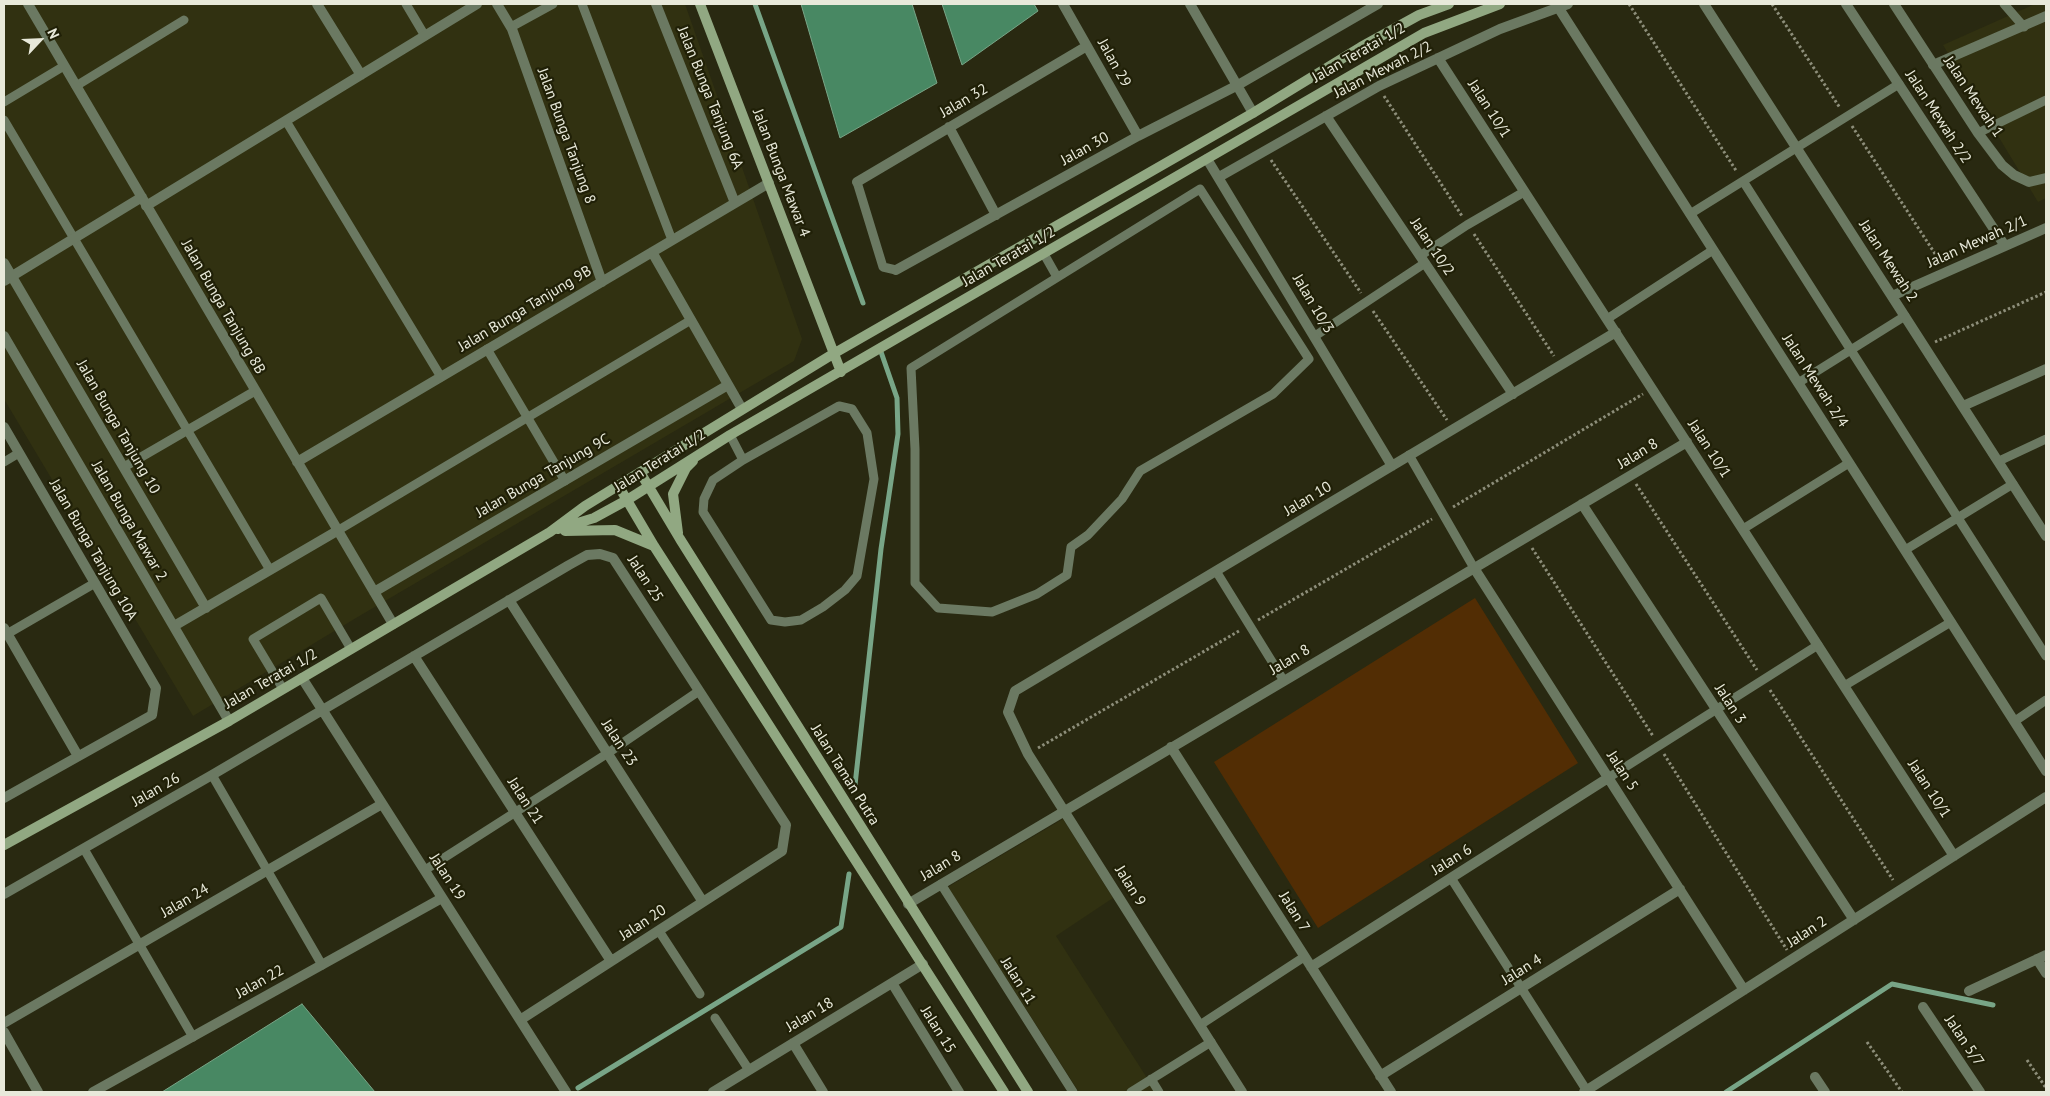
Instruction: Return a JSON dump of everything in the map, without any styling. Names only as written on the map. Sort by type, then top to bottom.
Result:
[{"type":"main road","name":"Jalan Bunga Mawar 4","points":[[700,4],[840,372]]},
{"type":"main road","name":"Jalan Teratai 1/2","points":[[4,845],[229,721],[550,532],[618,485],[833,354],[1253,112],[1361,47],[1419,15],[1449,4]]},
{"type":"main road","name":"Jalan Teratai 1/2","points":[[550,532],[594,518],[627,500],[730,435],[1424,33],[1484,6],[1500,4]]},
{"type":"main road","points":[[680,539],[673,494],[686,468],[698,454]]},
{"type":"main road","name":"Jalan Taman Putra","points":[[640,472],[908,904],[1028,1092]]},
{"type":"main road","points":[[618,485],[654,546],[1004,1092]]},
{"type":"main road","points":[[550,532],[615,530],[654,546]]},
{"type":"street","name":"Jalan Bunga Tanjung 8B","points":[[28,4],[393,624]]},
{"type":"street","points":[[317,4],[361,75]]},
{"type":"street","points":[[8,279],[74,239],[144,202],[286,121],[477,4]]},
{"type":"street","name":"Jalan Bunga Tanjung 8","points":[[497,4],[510,27],[602,282]]},
{"type":"street","name":"Jalan Bunga Tanjung 6A","points":[[656,4],[735,203]]},
{"type":"street","name":"Jalan 29","points":[[1063,4],[1138,136]]},
{"type":"street","points":[[1190,4],[1253,112]]},
{"type":"street","name":"Jalan 30","points":[[896,270],[1138,136],[1238,85],[1378,4]]},
{"type":"street","name":"Jalan Mewah 2/2","points":[[1219,177],[1379,86],[1500,30],[1568,4]]},
{"type":"street","name":"Jalan Mewah 2","points":[[1704,4],[2013,484],[2042,519],[2046,536]]},
{"type":"street","name":"Jalan Mewah 2/2","points":[[1846,4],[2005,246]]},
{"type":"street","name":"Jalan Mewah 1","points":[[1894,4],[1978,133],[2002,165],[2014,175],[2029,182],[2046,178]]},
{"type":"street","name":"Jalan Mewah 2/4","points":[[1558,7],[2046,771]]},
{"type":"street","points":[[1933,65],[2046,16]]},
{"type":"street","name":"Jalan 32","points":[[856,182],[1088,46]]},
{"type":"street","name":"Jalan 10/1","points":[[1438,58],[1954,856]]},
{"type":"street","name":"Jalan 10/2","points":[[1326,116],[1513,394]]},
{"type":"street","points":[[949,127],[996,214]]},
{"type":"street","name":"Jalan 10/3","points":[[1207,159],[1392,466]]},
{"type":"street","name":"Jalan Bunga Tanjung 9B","points":[[296,462],[769,182]]},
{"type":"street","name":"Jalan Mewah 2/1","points":[[1892,296],[2046,228]]},
{"type":"street","points":[[652,252],[742,409]]},
{"type":"street","name":"Jalan Bunga Tanjung 10","points":[[4,263],[8,279],[124,468],[206,608]]},
{"type":"street","name":"Jalan 10","points":[[1015,691],[1616,332]]},
{"type":"street","name":"Jalan Bunga Mawar 2","points":[[4,336],[229,721]]},
{"type":"street","points":[[1963,406],[2046,369]]},
{"type":"street","name":"Jalan Bunga Tanjung 9C","points":[[374,592],[728,386]]},
{"type":"street","name":"Jalan Bunga Tanjung 10A","points":[[4,427],[156,688],[152,715],[78,756]]},
{"type":"street","name":"Jalan 8","points":[[908,904],[1687,442]]},
{"type":"street","name":"Jalan 3","points":[[1582,504],[1854,920]]},
{"type":"street","points":[[174,626],[337,530]]},
{"type":"street","name":"Jalan 25","points":[[323,710],[587,555],[600,554],[613,558],[786,825],[782,851]]},
{"type":"street","name":"Jalan 5","points":[[1474,568],[1744,990]]},
{"type":"street","name":"Jalan 23","points":[[509,600],[703,902]]},
{"type":"street","points":[[4,798],[78,756],[6,631]]},
{"type":"street","name":"Jalan 21","points":[[414,656],[611,961]]},
{"type":"street","name":"Jalan 19","points":[[302,678],[566,1092]]},
{"type":"street","name":"Jalan 9","points":[[1015,691],[1008,712],[1028,754],[1242,1092]]},
{"type":"street","name":"Jalan 26","points":[[4,894],[84,850],[323,710]]},
{"type":"street","name":"Jalan 7","points":[[1172,747],[1391,1092]]},
{"type":"street","name":"Jalan 6","points":[[1311,967],[1608,778]]},
{"type":"street","name":"Jalan 2","points":[[1585,1091],[2046,797]]},
{"type":"street","name":"Jalan 24","points":[[4,1023],[382,804]]},
{"type":"street","name":"Jalan 20","points":[[520,1020],[782,851]]},
{"type":"street","name":"Jalan 4","points":[[1380,1076],[1680,889]]},
{"type":"street","name":"Jalan 22","points":[[93,1092],[442,898]]},
{"type":"street","points":[[1969,991],[2042,957],[2046,973]]},
{"type":"street","name":"Jalan 18","points":[[713,1092],[923,964]]},
{"type":"street","name":"Jalan 15","points":[[892,983],[959,1092]]},
{"type":"street","name":"Jalan 5/7","points":[[1923,1007],[1980,1092]]},
{"type":"street","points":[[4,1032],[38,1092]]},
{"type":"street","points":[[793,1043],[823,1092]]},
{"type":"street","points":[[1815,1077],[1825,1092]]},
{"type":"lane","points":[[406,4],[425,36]]},
{"type":"lane","points":[[510,27],[553,4]]},
{"type":"lane","points":[[582,4],[672,240]]},
{"type":"lane","points":[[2004,4],[2024,27]]},
{"type":"lane","points":[[76,86],[184,20]]},
{"type":"lane","points":[[4,102],[64,66]]},
{"type":"lane","points":[[1690,214],[1899,84]]},
{"type":"lane","points":[[1978,133],[2046,100]]},
{"type":"lane","points":[[4,120],[270,570]]},
{"type":"lane","points":[[286,121],[441,377]]},
{"type":"lane","name":"Jalan 30","points":[[856,182],[884,267],[896,270]]},
{"type":"lane","points":[[1743,182],[2046,656]]},
{"type":"lane","points":[[1309,359],[1200,189],[911,368],[915,449],[915,583],[938,608],[992,612],[1037,594],[1067,575],[1071,547],[1088,535],[1122,499],[1140,471],[1274,394],[1309,359],[1320,345]]},
{"type":"lane","points":[[1315,336],[1422,260],[1467,225],[1524,192]]},
{"type":"lane","points":[[1607,319],[1713,250]]},
{"type":"lane","points":[[1044,254],[1057,277]]},
{"type":"lane","points":[[1798,383],[1905,316]]},
{"type":"lane","points":[[337,530],[691,320]]},
{"type":"lane","points":[[487,349],[564,481]]},
{"type":"lane","points":[[124,468],[255,391]]},
{"type":"lane","points":[[839,406],[852,409],[867,434],[874,479],[857,576],[845,590],[823,607],[800,620],[785,622],[772,620],[704,512],[704,499],[713,480],[743,460],[839,406]]},
{"type":"lane","points":[[730,435],[743,460]]},
{"type":"lane","points":[[1998,461],[2046,439]]},
{"type":"lane","points":[[4,462],[19,453]]},
{"type":"lane","points":[[1409,456],[1474,568]]},
{"type":"lane","points":[[1743,529],[1849,463]]},
{"type":"lane","points":[[1905,550],[2013,484]]},
{"type":"lane","points":[[1216,571],[1284,681]]},
{"type":"lane","points":[[6,631],[95,583]]},
{"type":"lane","points":[[283,689],[253,639],[321,598],[351,649]]},
{"type":"lane","points":[[1844,686],[1951,622]]},
{"type":"lane","points":[[1608,778],[1818,645]]},
{"type":"lane","points":[[425,870],[608,753],[699,691]]},
{"type":"lane","points":[[2015,721],[2046,700]]},
{"type":"lane","points":[[212,775],[322,965]]},
{"type":"lane","points":[[84,850],[193,1036]]},
{"type":"lane","points":[[1451,878],[1585,1091]]},
{"type":"lane","name":"Jalan 11","points":[[941,884],[1073,1092]]},
{"type":"lane","points":[[659,930],[700,994]]},
{"type":"lane","points":[[1200,1026],[1304,957]]},
{"type":"lane","points":[[715,1018],[749,1070]]},
{"type":"lane","points":[[1130,1092],[1211,1042]]},
{"type":"lane","points":[[1151,1079],[1159,1092]]},
{"type":"path","points":[[1629,4],[1743,182]]},
{"type":"path","points":[[1772,4],[1947,272]]},
{"type":"path","points":[[1925,347],[2046,292]]},
{"type":"path","points":[[1028,754],[1652,389]]},
{"type":"path","points":[[1867,1042],[1902,1092]]},
{"type":"path","points":[[2027,1060],[2046,1088]]},
{"type":"shaded area","points":[[4,4],[685,4],[802,339],[794,361],[193,716],[4,399]]},
{"type":"shaded area","points":[[801,4],[912,4],[937,83],[840,138]]},
{"type":"shaded area","points":[[942,4],[1034,4],[1038,11],[962,65]]},
{"type":"shaded area","points":[[2035,4],[2046,4],[2046,198],[2038,202],[1943,45]]},
{"type":"shaded area","points":[[1475,598],[1578,763],[1318,928],[1214,762]]},
{"type":"shaded area","points":[[1063,819],[1113,898],[1056,936],[1156,1092],[1079,1092],[948,887]]},
{"type":"shaded area","points":[[302,1004],[375,1092],[162,1092]]},
{"type":"waterway","points":[[755,4],[863,303]]},
{"type":"waterway","points":[[855,785],[881,549],[898,434],[897,398],[880,349]]},
{"type":"waterway","points":[[578,1088],[841,927],[849,874]]},
{"type":"waterway","points":[[1726,1092],[1892,984],[1993,1005]]}]
